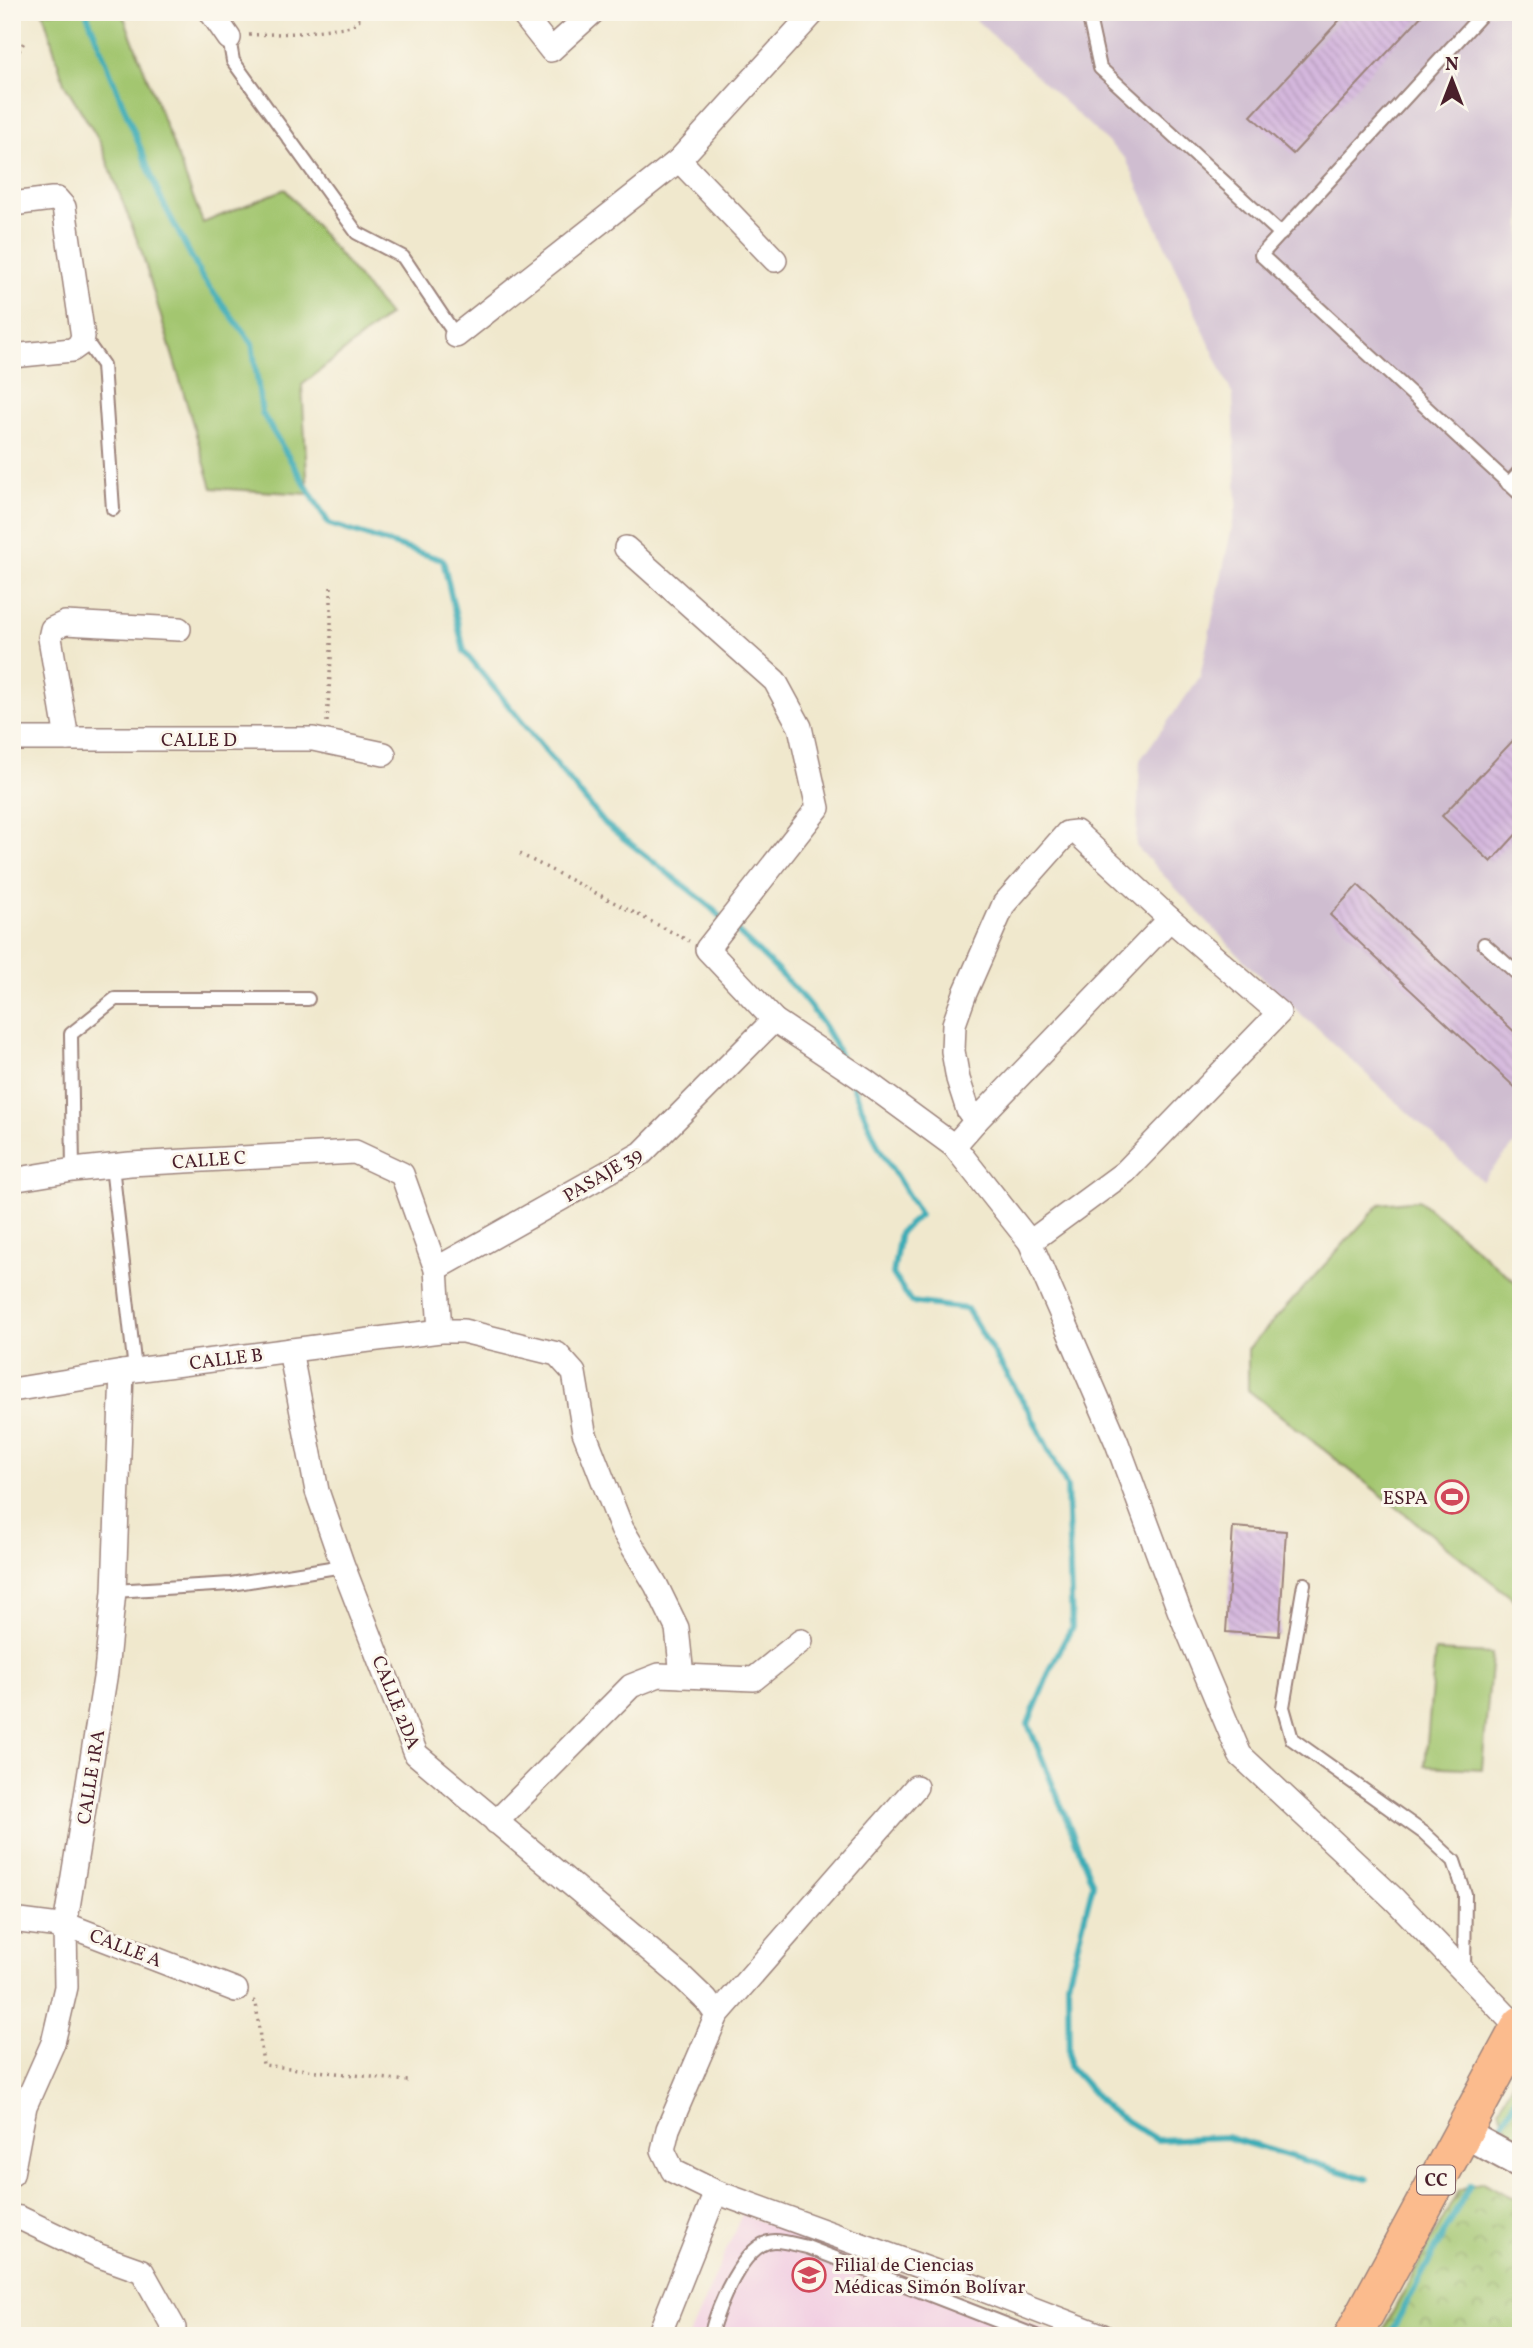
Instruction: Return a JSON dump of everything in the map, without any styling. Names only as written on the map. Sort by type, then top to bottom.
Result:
[{"type":"main road","name":"CC","points":[[1353,2336],[1520,2027]]},
{"type":"street","points":[[211,12],[229,37]]},
{"type":"street","points":[[521,12],[551,50],[593,12]]},
{"type":"street","points":[[456,336],[679,160],[814,12]]},
{"type":"street","points":[[679,160],[775,260]]},
{"type":"street","points":[[12,204],[52,199],[64,207],[83,337],[79,345],[72,350],[12,356]]},
{"type":"street","points":[[626,548],[775,681],[800,727],[818,808],[707,949],[774,1020],[954,1146],[1030,1242],[1117,1443],[1179,1611],[1240,1755],[1394,1899],[1520,2027]]},
{"type":"street","points":[[67,739],[50,638],[52,629],[65,624],[178,629]]},
{"type":"street","name":"CALLE D","points":[[12,739],[313,739],[384,754]]},
{"type":"street","points":[[976,1121],[968,1110],[958,1079],[953,1051],[954,1024],[1004,904],[1067,833],[1076,832],[1170,919],[1279,1013],[1125,1172],[1030,1242]]},
{"type":"street","points":[[954,1146],[1170,919]]},
{"type":"street","name":"PASAJE 39","points":[[436,1269],[642,1153],[774,1020]]},
{"type":"street","name":"CALLE C","points":[[12,1180],[112,1166],[355,1152],[402,1174],[436,1269]]},
{"type":"street","points":[[436,1269],[440,1331]]},
{"type":"street","name":"CALLE B","points":[[12,1390],[129,1371],[440,1331],[463,1331],[557,1354],[574,1373],[584,1432],[622,1529],[656,1585],[677,1628],[682,1676]]},
{"type":"street","name":"CALLE 2DA","points":[[290,1350],[317,1491],[416,1754],[682,1977],[717,2015]]},
{"type":"street","name":"CALLE 1RA","points":[[12,2174],[25,2106],[53,2043],[66,1987],[65,1927],[104,1685],[114,1591],[129,1371]]},
{"type":"street","points":[[496,1822],[631,1686],[659,1675],[754,1679],[801,1641]]},
{"type":"street","points":[[916,1787],[717,2015],[668,2129],[663,2150],[673,2171],[716,2192],[1103,2336]]},
{"type":"street","name":"CALLE A","points":[[12,1920],[75,1928],[236,1990]]},
{"type":"street","points":[[1462,2132],[1521,2164]]},
{"type":"street","points":[[659,2335],[716,2192]]},
{"type":"street","points":[[12,2217],[20,2218],[97,2255],[142,2271],[174,2328]]},
{"type":"lane","points":[[1093,12],[1090,22],[1100,68],[1281,234]]},
{"type":"lane","points":[[1484,12],[1261,255],[1521,495]]},
{"type":"lane","points":[[229,37],[233,61],[357,233],[403,257],[456,336]]},
{"type":"lane","points":[[83,337],[103,365],[113,509]]},
{"type":"lane","points":[[1508,484],[1521,470]]},
{"type":"lane","points":[[1484,944],[1521,977]]},
{"type":"lane","points":[[73,1170],[71,1034],[115,999],[308,999]]},
{"type":"lane","points":[[112,1166],[129,1371]]},
{"type":"lane","points":[[114,1591],[231,1584],[343,1566]]},
{"type":"lane","points":[[1304,1584],[1283,1707],[1292,1739],[1424,1833],[1454,1861],[1465,1894],[1464,1972]]},
{"type":"lane","points":[[710,2336],[714,2320],[740,2265],[760,2245],[774,2241],[807,2247],[1036,2336]]},
{"type":"path","points":[[229,37],[262,33],[299,33],[352,26],[368,12]]},
{"type":"path","points":[[12,63],[24,42]]},
{"type":"path","points":[[326,742],[331,658],[331,584]]},
{"type":"path","points":[[520,855],[707,949]]},
{"type":"path","points":[[236,1990],[256,2002],[264,2065],[408,2081]]},
{"type":"shaded area","points":[[983,12],[1521,12],[1521,1137],[1482,1181],[1248,965],[1136,846],[1140,760],[1200,677],[1237,503],[1233,396],[1126,159],[976,20]]},
{"type":"shaded area","name":"Filial de Ciencias Médicas Simón Bolívar","points":[[742,2214],[1063,2336],[689,2336]]},
{"type":"green space","points":[[43,12],[122,12],[203,223],[285,189],[389,315],[302,385],[308,494],[212,488],[142,253],[100,142],[64,83]]},
{"type":"green space","name":"ESPA","points":[[1419,1200],[1521,1287],[1521,1605],[1248,1390],[1248,1349],[1380,1204]]},
{"type":"green space","points":[[1435,1651],[1492,1654],[1482,1769],[1425,1766]]},
{"type":"green space","points":[[1521,2066],[1521,2139],[1510,2134],[1499,2108]]},
{"type":"green space","points":[[1482,2182],[1521,2202],[1521,2336],[1380,2336],[1458,2191]]},
{"type":"building","points":[[1347,12],[1425,12],[1293,154],[1251,116]]},
{"type":"building","points":[[1521,732],[1521,829],[1491,862],[1442,816]]},
{"type":"building","points":[[1358,885],[1521,1038],[1521,1093],[1330,915]]},
{"type":"building","points":[[1233,1527],[1286,1531],[1279,1636],[1226,1632]]},
{"type":"waterway","points":[[86,12],[160,197],[202,277],[252,343],[262,413],[329,524],[443,560],[464,651],[604,823],[723,919]]},
{"type":"waterway","points":[[731,926],[806,1002],[831,1037],[840,1056]]},
{"type":"waterway","points":[[850,1079],[878,1146],[920,1215],[900,1232],[893,1274],[911,1302],[967,1309],[1029,1411],[1067,1486],[1072,1627],[1052,1665],[1028,1724],[1093,1884],[1068,1982],[1069,2066],[1109,2110],[1157,2140],[1226,2137],[1367,2179]]},
{"type":"waterway","points":[[1501,2126],[1521,2089]]},
{"type":"waterway","points":[[1389,2336],[1470,2185]]},
{"type":"place","name":"ESPA","points":[[1452,1497]]},
{"type":"place","name":"Filial de Ciencias Médicas Simón Bolívar","points":[[809,2275]]}]
